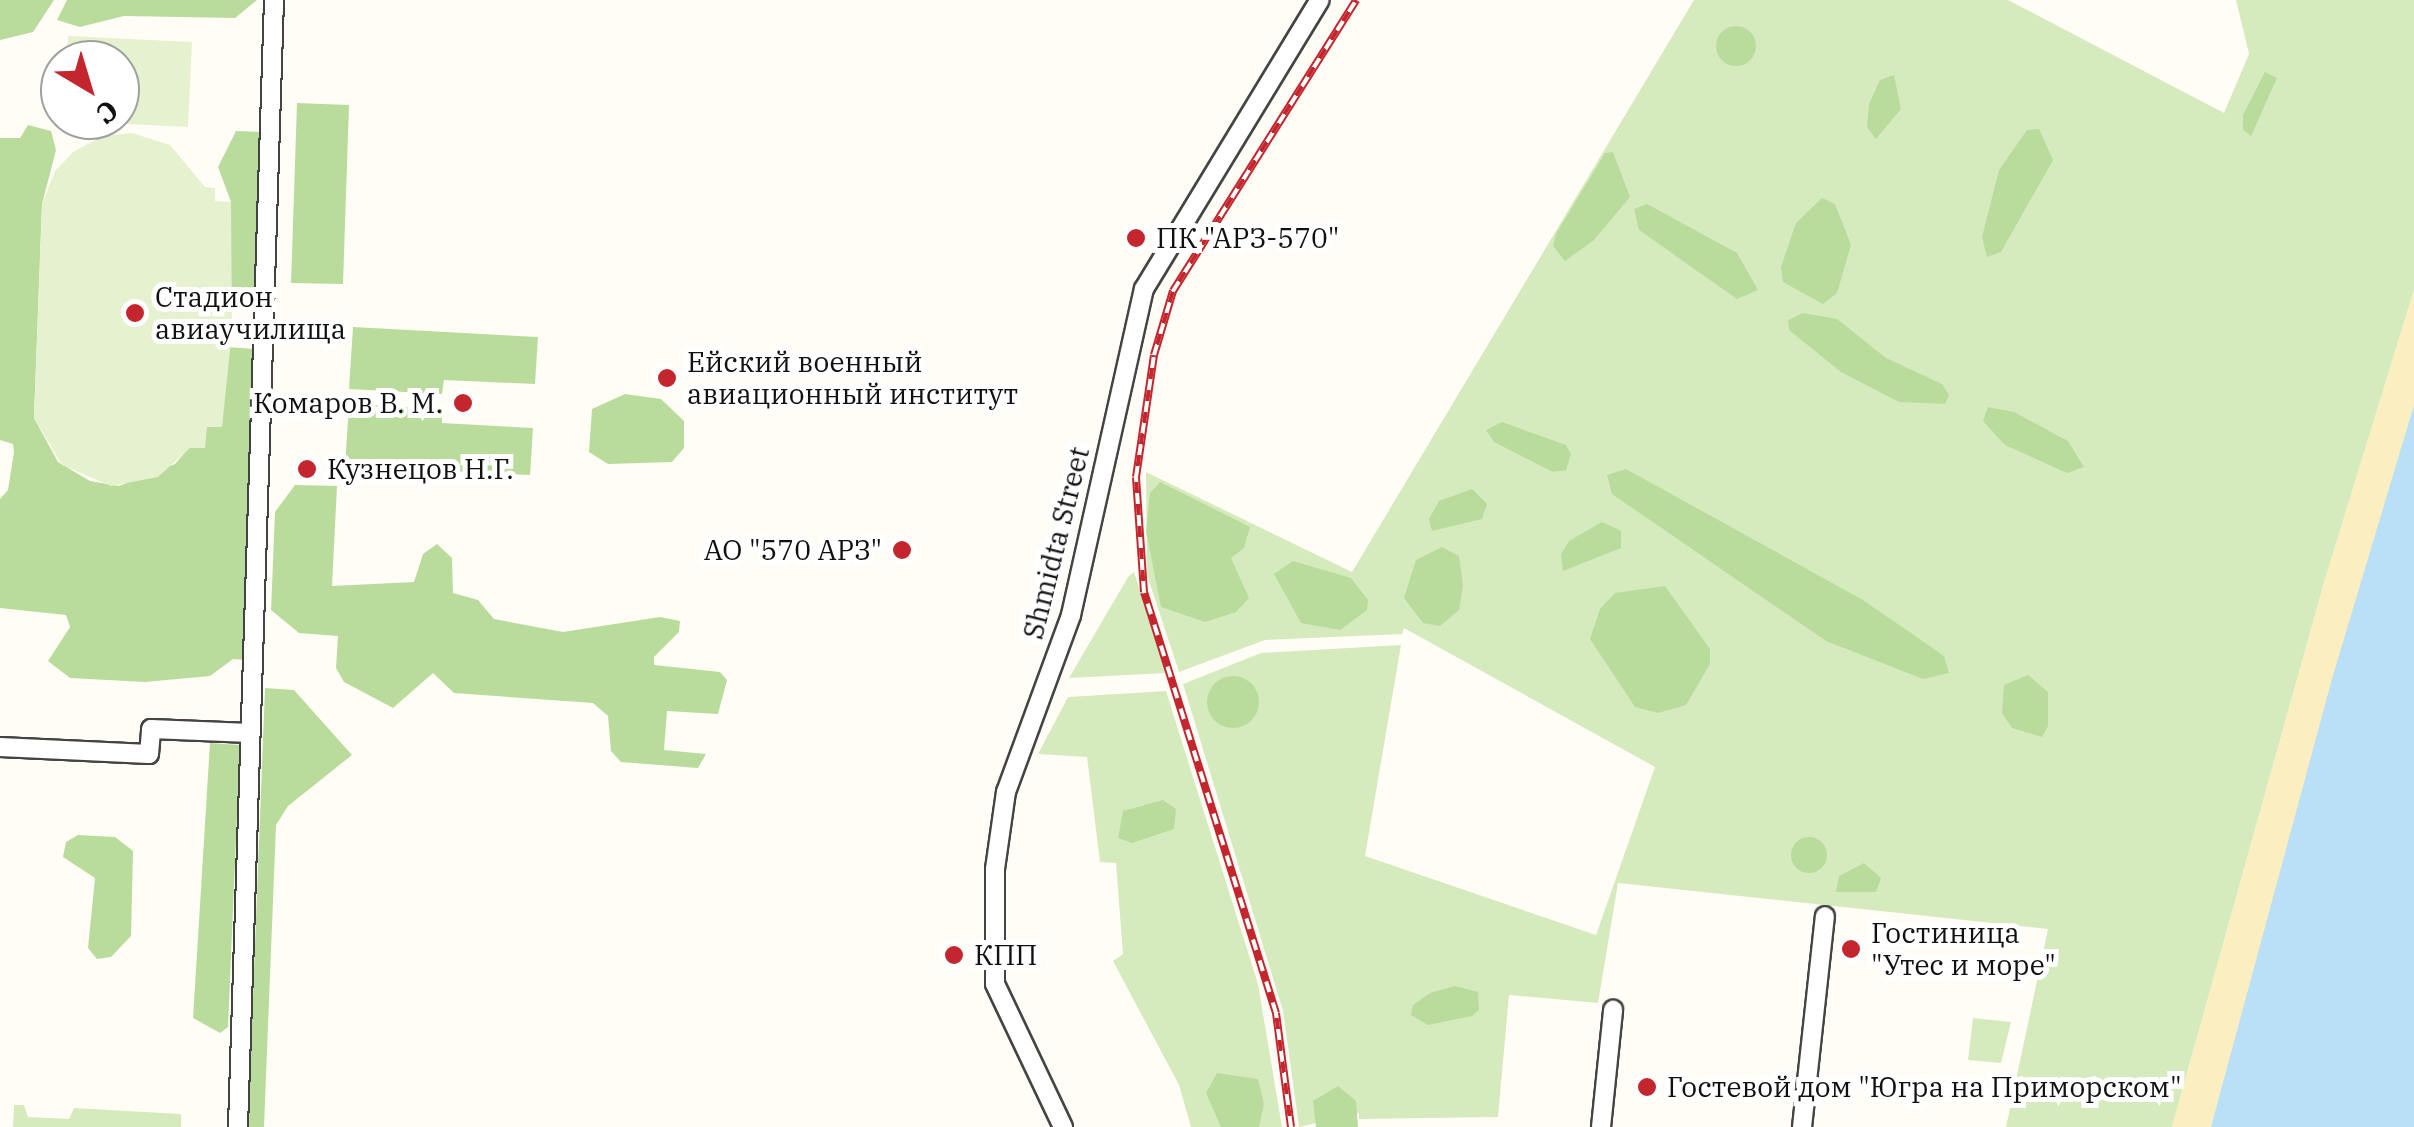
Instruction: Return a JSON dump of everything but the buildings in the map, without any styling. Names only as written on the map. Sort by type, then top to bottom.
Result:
[{"type":"street","points":[[238,1127],[274,0]]},
{"type":"street","name":"Shmidta Street","points":[[1063,1127],[1026,1059],[994,974],[994,869],[1006,792],[1071,615],[1144,289],[1320,0]]},
{"type":"street","points":[[0,746],[149,754],[151,729],[250,733]]},
{"type":"street","points":[[1802,1127],[1826,916]]},
{"type":"street","points":[[1601,1127],[1613,1010]]},
{"type":"green space","points":[[0,0],[54,0],[33,32],[0,40]]},
{"type":"green space","points":[[67,0],[257,0],[235,18],[124,16],[80,27],[57,20]]},
{"type":"green space","points":[[1694,0],[2008,0],[2224,113],[2249,54],[2236,0],[2414,0],[2414,290],[2324,583],[2172,1127],[2006,1127],[2048,929],[1618,883],[1598,1003],[1509,995],[1498,1117],[1359,1119],[1359,1113],[1299,1127],[1283,1011],[1183,684],[1261,653],[1401,645],[1365,856],[1596,935],[1655,767],[1404,628],[1402,634],[1265,640],[1179,672],[1147,575],[1146,472],[1352,572]]},
{"type":"green space","points":[[1736,26],[1750,32],[1756,46],[1750,60],[1736,66],[1722,60],[1716,46],[1722,32]]},
{"type":"green space","points":[[68,36],[192,42],[188,127],[140,125],[140,40],[68,40]]},
{"type":"green space","points":[[2265,72],[2277,78],[2251,136],[2243,130],[2243,115]]},
{"type":"green space","points":[[1894,75],[1901,109],[1876,139],[1867,127],[1869,104],[1880,80]]},
{"type":"green space","points":[[297,103],[349,105],[343,284],[291,283]]},
{"type":"green space","points":[[28,125],[40,128],[40,140],[53,140],[56,150],[42,204],[34,418],[58,462],[90,481],[119,486],[175,464],[207,427],[222,427],[226,347],[255,349],[245,660],[233,659],[210,676],[145,682],[70,678],[48,661],[70,627],[66,615],[0,608],[0,499],[8,490],[14,452],[13,444],[0,440],[0,138],[20,138]]},
{"type":"green space","points":[[2039,129],[2053,160],[2001,252],[1987,257],[1982,237],[1999,170],[2027,130]]},
{"type":"green space","points":[[236,131],[262,132],[258,297],[228,296],[231,202],[218,167]]},
{"type":"green space","name":"Стадион авиаучилища","points":[[140,136],[170,145],[205,187],[215,188],[215,201],[231,202],[232,331],[222,427],[207,427],[205,448],[190,448],[158,477],[111,486],[62,465],[34,418],[42,204],[55,171],[73,152],[96,140],[140,140]]},
{"type":"green space","points":[[1613,152],[1630,197],[1594,240],[1565,261],[1553,246],[1556,234],[1605,153]]},
{"type":"green space","points":[[1822,198],[1835,204],[1851,245],[1837,293],[1823,304],[1783,282],[1781,267],[1796,223]]},
{"type":"green space","points":[[1647,204],[1737,253],[1758,290],[1737,299],[1639,230],[1634,209]]},
{"type":"green space","points":[[1803,313],[1837,319],[1886,358],[1942,384],[1949,395],[1945,404],[1899,402],[1841,372],[1789,330],[1788,320]]},
{"type":"green space","points":[[353,327],[538,337],[535,384],[444,380],[442,394],[349,389]]},
{"type":"green space","points":[[625,394],[661,399],[684,421],[684,448],[672,462],[608,464],[589,452],[592,409]]},
{"type":"green space","points":[[349,404],[442,409],[442,423],[533,428],[530,475],[345,466]]},
{"type":"green space","points":[[1988,407],[2014,412],[2068,441],[2084,467],[2067,473],[2005,445],[1983,421]]},
{"type":"green space","points":[[1502,422],[1566,445],[1571,454],[1566,470],[1553,472],[1494,442],[1486,430]]},
{"type":"green space","points":[[1626,469],[1863,600],[1944,656],[1949,673],[1923,679],[1826,641],[1612,494],[1607,475]]},
{"type":"green space","points":[[1160,482],[1250,527],[1244,548],[1231,558],[1249,598],[1236,612],[1205,622],[1161,607],[1146,531],[1150,493]]},
{"type":"green space","points":[[295,485],[337,486],[332,586],[414,582],[423,554],[437,544],[452,558],[453,593],[478,600],[494,619],[563,632],[660,617],[680,621],[679,632],[654,657],[654,665],[720,672],[727,680],[718,714],[667,711],[664,750],[706,754],[698,768],[621,762],[611,751],[608,716],[593,703],[454,693],[433,673],[393,708],[344,682],[336,668],[338,636],[299,633],[271,610],[275,512]]},
{"type":"green space","points":[[1472,489],[1487,504],[1482,519],[1432,531],[1429,519],[1439,501]]},
{"type":"green space","points":[[1602,522],[1621,531],[1621,548],[1563,571],[1561,554],[1569,541]]},
{"type":"green space","points":[[1442,547],[1459,556],[1463,585],[1459,610],[1440,626],[1423,623],[1404,598],[1416,560]]},
{"type":"green space","points":[[1293,561],[1351,578],[1368,600],[1367,610],[1340,630],[1301,623],[1274,574]]},
{"type":"green space","points":[[1134,572],[1166,673],[1069,678],[1128,577]]},
{"type":"green space","points":[[1665,586],[1710,649],[1710,664],[1686,705],[1658,713],[1635,707],[1590,639],[1600,609],[1615,593]]},
{"type":"green space","points":[[2028,675],[2048,692],[2048,726],[2042,737],[2012,728],[2002,713],[2004,685]]},
{"type":"green space","points":[[1233,676],[1251,684],[1259,702],[1251,720],[1233,728],[1215,720],[1207,702],[1215,684]]},
{"type":"green space","points":[[265,688],[294,690],[352,755],[288,806],[276,825],[264,1127],[248,1127]]},
{"type":"green space","points":[[1166,691],[1258,984],[1282,1127],[1191,1127],[1179,1085],[1113,961],[1123,954],[1116,863],[1100,862],[1087,757],[1038,754],[1068,697]]},
{"type":"green space","points":[[210,743],[240,745],[228,1027],[220,1033],[193,1018]]},
{"type":"green space","points":[[1163,800],[1176,809],[1174,829],[1132,843],[1118,838],[1123,811]]},
{"type":"green space","points":[[78,835],[115,837],[133,851],[131,936],[111,957],[97,959],[88,948],[95,878],[63,857],[66,842]]},
{"type":"green space","points":[[1809,837],[1822,842],[1827,855],[1822,868],[1809,873],[1796,868],[1791,855],[1796,842]]},
{"type":"green space","points":[[1864,863],[1881,878],[1876,892],[1836,892],[1839,876]]},
{"type":"green space","points":[[1455,986],[1478,992],[1479,1010],[1472,1016],[1428,1025],[1411,1015],[1413,1005],[1430,993]]},
{"type":"green space","points":[[1973,1018],[2011,1022],[2001,1063],[1968,1060]]},
{"type":"green space","points":[[1217,1073],[1258,1079],[1264,1104],[1259,1127],[1221,1127],[1206,1093]]},
{"type":"green space","points":[[1338,1086],[1356,1101],[1358,1127],[1316,1127],[1313,1101]]},
{"type":"green space","points":[[14,1105],[24,1105],[28,1117],[69,1119],[74,1108],[181,1114],[181,1127],[13,1127]]},
{"type":"sand","points":[[2414,290],[2414,405],[2211,1127],[2172,1127],[2324,583]]},
{"type":"water","points":[[2414,405],[2414,1127],[2211,1127],[2332,679]]},
{"type":"railway","points":[[1291,1127],[1276,1013],[1144,592],[1136,477],[1154,355],[1173,291],[1356,0]]},
{"type":"place","name":"ПК \"АРЗ-570\"","points":[[1136,238]]},
{"type":"place","name":"Стадион авиаучилища","points":[[135,313]]},
{"type":"place","name":"Ейский военный авиационный институт","points":[[667,378]]},
{"type":"place","name":"Комаров В. М.","points":[[463,403]]},
{"type":"place","name":"Кузнецов Н.Г.","points":[[307,469]]},
{"type":"place","name":"АО \"570 АРЗ\"","points":[[902,550]]},
{"type":"place","name":"Гостиница \"Утес и море\"","points":[[1851,949]]},
{"type":"place","name":"КПП","points":[[954,955]]},
{"type":"place","name":"Гостевой дом \"Югра на Приморском\"","points":[[1647,1087]]}]
